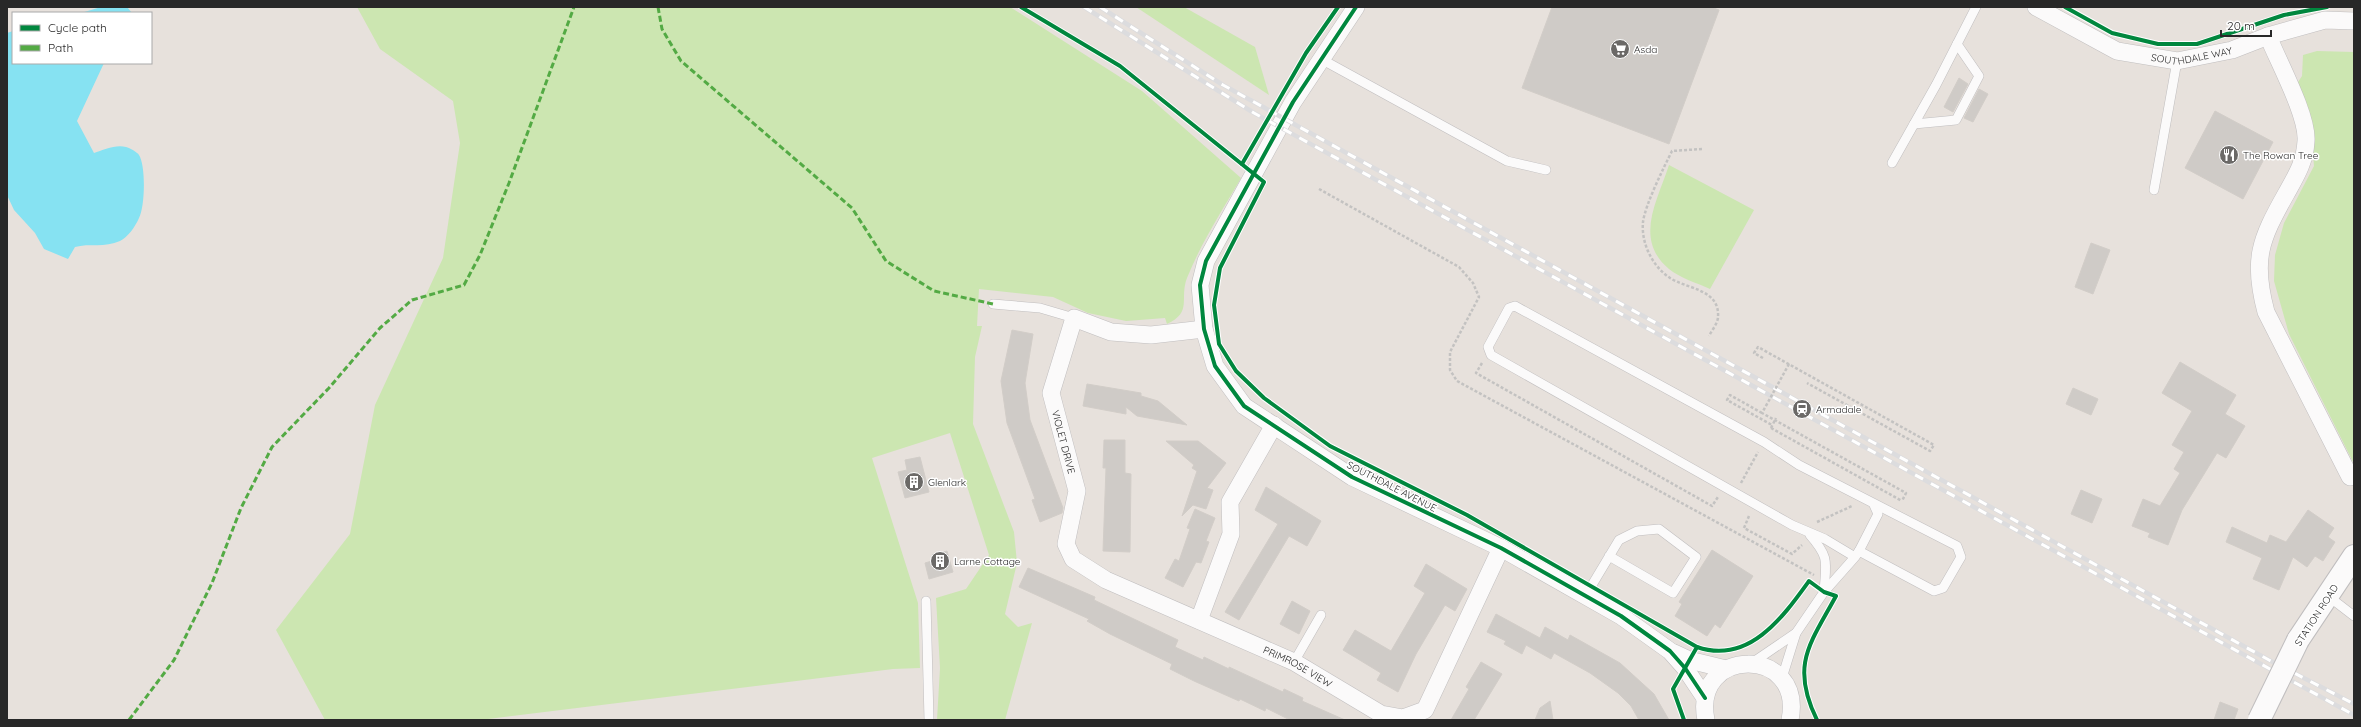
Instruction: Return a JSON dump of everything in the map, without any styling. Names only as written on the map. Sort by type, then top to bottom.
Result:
[{"type":"main road","name":"STATION ROAD","points":[[2259,720],[2298,640],[2354,556]]},
{"type":"street","name":"SOUTHDALE AVENUE","points":[[1356,7],[1293,102],[1206,261],[1200,285],[1204,329],[1215,366],[1244,406],[1352,477],[1501,548],[1621,616],[1670,651],[1689,660],[1726,669]]},
{"type":"street","name":"SOUTHDALE WAY","points":[[2036,7],[2117,51],[2177,61],[2232,50],[2268,36],[2326,20],[2354,21]]},
{"type":"street","points":[[2268,36],[2302,118],[2306,140],[2303,165],[2274,216],[2259,252],[2259,285],[2270,319],[2350,477]]},
{"type":"street","points":[[1074,318],[1111,332],[1151,335],[1204,329]]},
{"type":"street","name":"VIOLET DRIVE","points":[[1074,318],[1051,393],[1077,491],[1066,544],[1074,559],[1106,580],[1199,620]]},
{"type":"street","points":[[1199,620],[1231,534],[1230,502],[1274,425]]},
{"type":"street","name":"PRIMROSE VIEW","points":[[1199,620],[1294,662],[1381,714],[1404,718],[1425,710],[1501,548]]},
{"type":"street","name":"SOUTHDALE AVENUE","points":[[1670,651],[1685,668],[1705,698]]},
{"type":"street","points":[[1706,720],[1705,698],[1709,687],[1726,669],[1738,664],[1752,663],[1763,665],[1782,678],[1792,698],[1790,720]]},
{"type":"lane","points":[[1892,163],[1976,7]]},
{"type":"lane","points":[[1914,124],[1956,120],[1979,76],[1957,44]]},
{"type":"lane","points":[[1321,60],[1507,162],[1546,170]]},
{"type":"lane","points":[[2154,190],[2177,61]]},
{"type":"lane","points":[[993,304],[1040,308],[1074,318]]},
{"type":"lane","points":[[1515,306],[1764,442],[1790,460],[1874,505],[1957,546],[1961,557],[1943,588],[1934,591],[1807,532],[1522,374],[1491,355],[1490,351],[1488,347],[1509,308],[1515,306]]},
{"type":"lane","points":[[1782,678],[1796,633],[1824,592],[1857,554],[1878,514],[1874,505]]},
{"type":"lane","points":[[1586,595],[1609,556],[1619,540],[1637,531],[1659,529],[1696,557],[1673,593],[1609,556]]},
{"type":"lane","points":[[1807,532],[1823,550],[1827,564],[1824,592]]},
{"type":"lane","points":[[2328,596],[2354,616]]},
{"type":"lane","points":[[926,601],[929,720]]},
{"type":"lane","points":[[1294,662],[1321,615]]},
{"type":"lane","points":[[1752,663],[1796,633]]},
{"type":"path","points":[[1702,149],[1672,151],[1643,221],[1644,239],[1653,260],[1670,278],[1707,294],[1717,305],[1718,318],[1709,336]]},
{"type":"path","points":[[1763,358],[1754,353],[1758,347],[1934,445],[1930,452],[1807,383]]},
{"type":"path","points":[[1490,351],[1476,373],[1712,506],[1719,495],[1750,516],[1744,528],[1792,554],[1802,545],[1811,525],[1857,504],[1872,484]]},
{"type":"path","points":[[1762,413],[1789,364]]},
{"type":"path","points":[[1730,395],[1762,413],[1906,493],[1902,501],[1727,400],[1730,395]]},
{"type":"path","points":[[1730,503],[1764,442]]},
{"type":"path","points":[[1802,545],[1806,546]]},
{"type":"path","points":[[1814,576],[1817,570]]},
{"type":"green space","points":[[357,7],[1010,7],[1142,91],[1241,178],[1212,227],[1187,278],[1184,292],[1183,310],[1180,315],[1167,324],[1165,318],[1126,321],[1088,313],[1053,297],[979,289],[977,326],[982,326],[975,357],[973,424],[1014,532],[1017,563],[1005,614],[1018,627],[1032,623],[1005,720],[937,720],[940,668],[936,598],[966,589],[989,555],[950,433],[872,458],[918,603],[920,668],[893,669],[480,720],[325,720],[276,630],[350,534],[375,405],[443,258],[460,143],[453,101],[380,49]]},
{"type":"green space","points":[[1136,7],[1184,7],[1255,47],[1269,95]]},
{"type":"green space","points":[[2317,51],[2354,52],[2354,464],[2289,334],[2274,281],[2275,255],[2284,223],[2314,166],[2312,140],[2296,85],[2302,76],[2303,55]]},
{"type":"green space","points":[[1669,165],[1754,210],[1710,289],[1683,278],[1669,269],[1658,257],[1652,245],[1650,232],[1651,219]]},
{"type":"water","points":[[101,7],[127,7],[131,12],[84,12]]},
{"type":"water","points":[[12,31],[12,64],[104,64],[77,121],[94,153],[122,146],[135,151],[141,160],[144,186],[141,213],[131,231],[120,241],[103,245],[86,245],[75,247],[68,259],[44,249],[35,233],[14,210],[7,195],[7,33]]},
{"type":"building","name":"Asda","points":[[1552,7],[1711,7],[1719,10],[1669,144],[1522,88]]},
{"type":"building","points":[[1959,78],[1968,84],[1953,112],[1944,107]]},
{"type":"building","points":[[1979,89],[1988,94],[1973,122],[1964,118]]},
{"type":"building","name":"The Rowan Tree","points":[[2215,111],[2273,142],[2243,199],[2185,168]]},
{"type":"building","points":[[2091,243],[2110,250],[2093,294],[2075,287]]},
{"type":"building","points":[[1012,330],[1033,334],[1025,383],[1030,420],[1063,508],[1062,513],[1040,522],[1032,500],[1035,499],[1007,423],[1001,381]]},
{"type":"building","points":[[2180,362],[2236,395],[2225,414],[2245,426],[2226,458],[2217,453],[2182,510],[2168,545],[2148,537],[2150,533],[2132,526],[2143,499],[2160,506],[2180,473],[2174,469],[2184,452],[2172,445],[2192,411],[2162,393]]},
{"type":"building","points":[[1087,384],[1141,393],[1141,396],[1158,401],[1187,425],[1137,416],[1126,407],[1126,414],[1083,406]]},
{"type":"building","points":[[2073,388],[2098,399],[2091,415],[2066,404]]},
{"type":"building","points":[[1104,440],[1125,440],[1125,473],[1131,474],[1130,552],[1103,551],[1106,468],[1103,468]]},
{"type":"building","points":[[1166,441],[1198,441],[1226,463],[1207,488],[1213,490],[1206,509],[1193,505],[1182,516],[1197,471],[1192,468],[1194,465]]},
{"type":"building","name":"Glenlark","points":[[920,457],[929,492],[905,498],[898,472],[907,470],[905,460]]},
{"type":"building","points":[[1266,487],[1321,521],[1307,546],[1289,536],[1239,620],[1225,612],[1278,524],[1255,510]]},
{"type":"building","points":[[2081,490],[2102,499],[2092,523],[2071,514]]},
{"type":"building","points":[[1195,509],[1215,518],[1206,541],[1209,542],[1201,563],[1196,562],[1183,587],[1165,578],[1175,559],[1179,561],[1190,529],[1187,528]]},
{"type":"building","points":[[2308,510],[2334,528],[2328,537],[2335,542],[2323,561],[2315,556],[2307,567],[2293,557],[2279,590],[2253,579],[2262,558],[2226,542],[2232,527],[2267,543],[2270,535],[2286,542]]},
{"type":"building","points":[[1712,550],[1753,576],[1720,628],[1715,624],[1707,636],[1675,616],[1682,604],[1679,602]]},
{"type":"building","name":"Larne Cottage","points":[[947,551],[953,572],[929,579],[925,563],[935,560],[934,555]]},
{"type":"building","points":[[1426,564],[1467,589],[1455,611],[1445,605],[1416,654],[1398,692],[1377,680],[1381,673],[1343,650],[1355,630],[1391,651],[1425,593],[1414,586]]},
{"type":"building","points":[[1028,568],[1095,597],[1094,600],[1178,640],[1175,647],[1203,660],[1204,657],[1229,669],[1229,667],[1283,692],[1284,689],[1303,698],[1302,701],[1345,720],[1290,720],[1266,708],[1265,711],[1240,699],[1239,701],[1194,681],[1170,669],[1172,664],[1110,634],[1087,621],[1089,619],[1019,587]]},
{"type":"building","points":[[1292,601],[1310,611],[1299,634],[1280,624]]},
{"type":"building","points":[[1496,614],[1540,638],[1545,627],[1568,640],[1570,635],[1620,663],[1654,694],[1669,720],[1639,720],[1631,706],[1618,693],[1590,673],[1554,653],[1551,659],[1526,645],[1522,654],[1504,644],[1506,641],[1487,632]]},
{"type":"building","points":[[1481,662],[1502,674],[1474,720],[1451,720],[1469,689],[1466,687]]},
{"type":"building","points":[[1550,701],[1553,720],[1535,720],[1540,708]]},
{"type":"building","points":[[2220,702],[2238,709],[2234,720],[2214,720]]},
{"type":"railway","points":[[1084,7],[1254,113],[2354,715]]},
{"type":"railway","points":[[1100,7],[1223,85],[2269,660],[2354,704]]},
{"type":"marked path","points":[[129,720],[174,660],[212,583],[241,508],[272,447],[329,388],[380,328],[412,300],[464,285],[480,255],[509,183],[574,7]]},
{"type":"marked path","points":[[658,7],[662,29],[681,61],[852,208],[886,261],[934,291],[993,304]]},
{"type":"cycle path","points":[[1021,7],[1120,66],[1264,182],[1220,268],[1214,305],[1219,344],[1236,371],[1264,398],[1330,446],[1467,515],[1697,647],[1673,689],[1684,720]]},
{"type":"cycle path","points":[[1242,164],[1306,53],[1338,7]]},
{"type":"cycle path","points":[[1356,7],[1293,102],[1206,261],[1200,285],[1204,329],[1215,366],[1244,406],[1352,477],[1501,548],[1621,616],[1670,651],[1685,668],[1705,698]]},
{"type":"cycle path","points":[[2065,7],[2112,33],[2158,44],[2197,44],[2284,15],[2327,7]]},
{"type":"cycle path","points":[[1697,647],[1716,651],[1733,649],[1748,644],[1763,634],[1776,622],[1809,581],[1824,592],[1836,596],[1811,642],[1804,669],[1805,684],[1809,701],[1817,720]]},
{"type":"place","name":"Asda","points":[[1620,49]]},
{"type":"place","name":"The Rowan Tree","points":[[2229,155]]},
{"type":"place","name":"Armadale","points":[[1802,409]]},
{"type":"place","name":"Glenlark","points":[[914,482]]},
{"type":"place","name":"Larne Cottage","points":[[940,561]]}]
